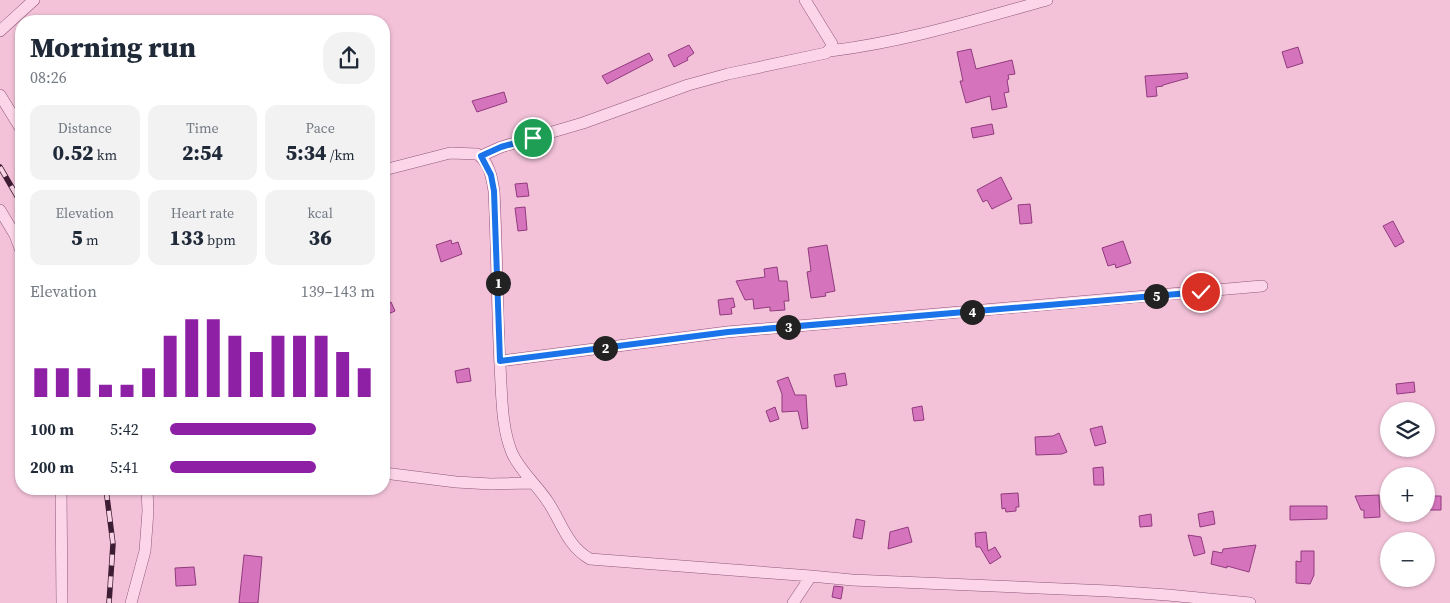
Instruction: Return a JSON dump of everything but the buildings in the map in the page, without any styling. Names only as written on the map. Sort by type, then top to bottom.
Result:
[{"type":"street","points":[[18,15],[34,0]]},
{"type":"street","points":[[805,0],[829,39],[832,48],[830,51]]},
{"type":"street","points":[[390,168],[450,153],[481,156],[501,147],[583,123],[688,85],[830,51],[938,30],[1047,0]]},
{"type":"street","points":[[0,31],[15,17]]},
{"type":"street","points":[[0,95],[15,119]]},
{"type":"street","points":[[481,156],[491,175],[494,191],[500,361],[503,413],[507,436],[512,453],[522,470],[548,503],[578,552],[590,559],[852,580],[1250,603]]},
{"type":"street","points":[[0,210],[15,235]]},
{"type":"street","points":[[500,361],[728,332],[1262,286]]},
{"type":"street","points":[[390,474],[490,484],[533,482]]},
{"type":"street","points":[[61,495],[62,603]]},
{"type":"street","points":[[131,603],[145,551],[148,518],[146,495]]},
{"type":"street","points":[[793,603],[811,576]]},
{"type":"railway","points":[[0,167],[15,193]]},
{"type":"railway","points":[[107,495],[113,544],[109,603]]},
{"type":"route","points":[[533,138],[501,147],[481,156],[491,175],[494,191],[500,361],[728,332],[1201,292]]}]
